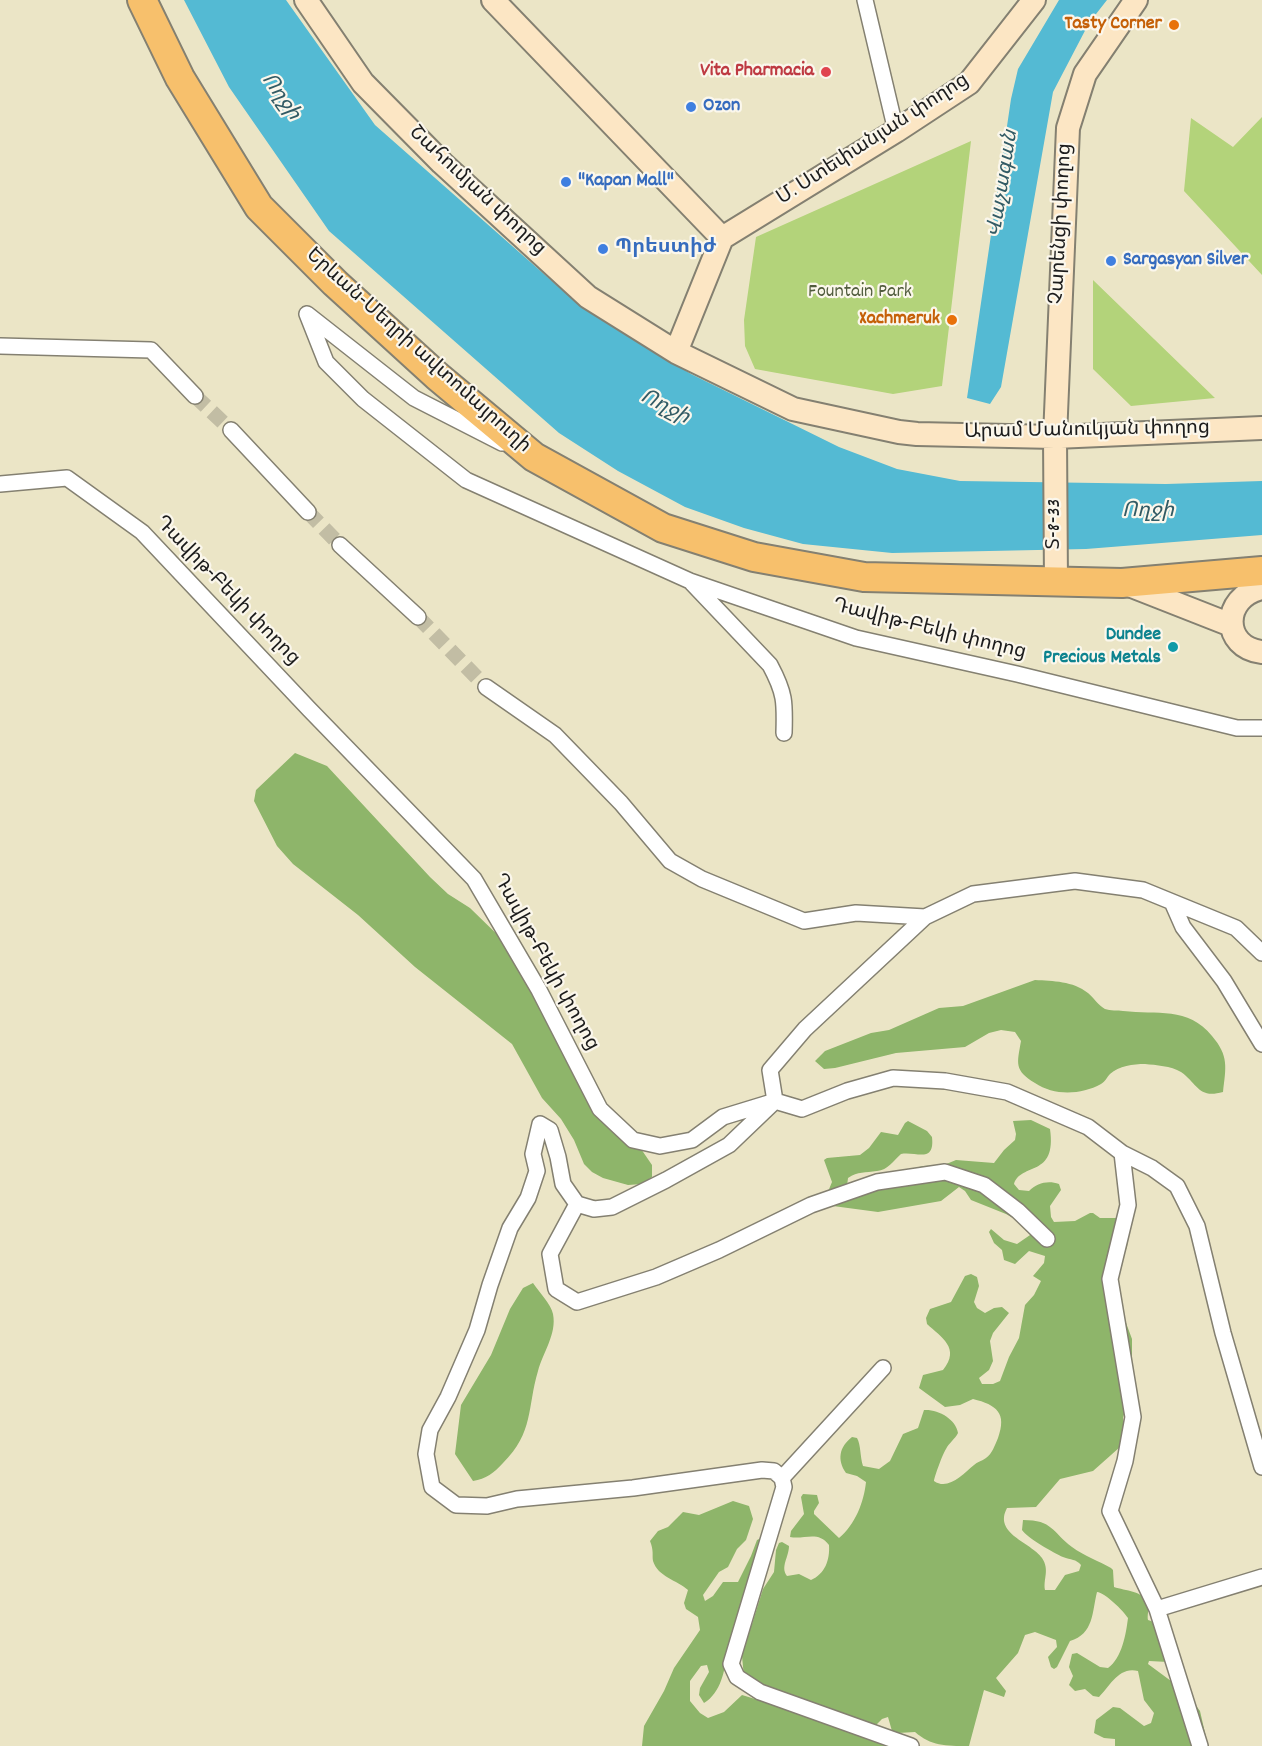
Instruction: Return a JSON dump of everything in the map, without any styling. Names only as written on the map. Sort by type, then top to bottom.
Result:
[{"type":"highway","name":"Երևան-Մեղրի ավտոմայրուղի","points":[[142,0],[180,78],[259,207],[335,283],[429,369],[534,457],[663,528],[754,557],[864,577],[1056,573],[1122,583],[1262,572]]},
{"type":"street","name":"Շահումյան փողոց","points":[[306,0],[363,83],[441,163],[588,297],[676,352]]},
{"type":"street","points":[[493,0],[722,238],[676,352]]},
{"type":"street","points":[[865,0],[896,131]]},
{"type":"street","name":"Մ. Ստեփանյան փողոց","points":[[722,238],[896,131],[969,83],[1034,0]]},
{"type":"street","name":"Չարենցի փողոց","points":[[1056,466],[1055,437],[1068,128],[1085,74],[1136,0]]},
{"type":"street","name":"Դավիթ-Բեկի փողոց","points":[[534,457],[414,398],[307,314],[326,362],[363,399],[466,480],[690,581],[856,638],[1237,728],[1262,728]]},
{"type":"street","points":[[0,346],[151,350],[195,396]]},
{"type":"street","name":"Արամ Մանուկյան փողոց","points":[[676,352],[793,409],[898,432],[1055,437],[1262,428]]},
{"type":"street","points":[[231,430],[308,512]]},
{"type":"street","name":"Տ-8-33","points":[[1056,466],[1056,573]]},
{"type":"street","name":"Դավիթ-Բեկի փողոց","points":[[0,484],[67,478],[142,532],[474,879],[538,990],[600,1109],[633,1140],[660,1146],[692,1140],[723,1117],[775,1101]]},
{"type":"street","points":[[340,545],[418,617]]},
{"type":"street","points":[[690,581],[770,665],[779,682],[785,702],[784,733]]},
{"type":"street","points":[[1122,583],[1232,625]]},
{"type":"street","points":[[1262,588],[1242,595],[1232,614],[1234,634],[1241,643],[1249,649],[1262,652]]},
{"type":"street","points":[[486,687],[555,735],[621,803],[670,861],[702,879],[804,921],[856,913],[925,917]]},
{"type":"street","points":[[775,1101],[770,1070],[805,1029],[925,917],[973,894],[1076,880],[1143,890],[1236,928],[1262,953]]},
{"type":"street","points":[[1172,902],[1183,927],[1224,981],[1262,1044]]},
{"type":"street","points":[[775,1101],[801,1109],[847,1091],[893,1078],[945,1081],[1007,1092],[1088,1127],[1122,1153],[1152,1168],[1177,1186],[1197,1226],[1223,1333],[1262,1467]]},
{"type":"street","points":[[775,1101],[729,1145],[612,1207],[594,1209],[577,1204],[563,1184],[550,1130],[540,1124],[533,1154],[537,1171],[528,1198],[510,1228],[477,1329],[448,1397],[430,1430],[426,1454],[432,1487],[456,1505],[487,1506],[517,1498],[633,1488],[762,1470],[774,1471],[782,1478],[784,1487],[730,1664],[737,1677],[760,1692],[911,1746]]},
{"type":"street","points":[[1122,1153],[1128,1205],[1110,1279],[1133,1418],[1125,1461],[1110,1511],[1157,1610],[1200,1746]]},
{"type":"street","points":[[577,1204],[549,1254],[556,1289],[577,1302],[656,1277],[719,1250],[812,1205],[877,1182],[945,1172],[984,1185],[1018,1211],[1047,1239]]},
{"type":"street","points":[[782,1478],[883,1368]]},
{"type":"street","points":[[1157,1610],[1262,1577]]},
{"type":"green space","points":[[1262,117],[1262,275],[1184,191],[1191,118],[1233,147]]},
{"type":"green space","name":"Fountain Park","points":[[971,141],[942,386],[893,394],[755,369],[745,346],[744,320],[756,237]]},
{"type":"green space","points":[[1093,280],[1215,398],[1131,406],[1093,369]]},
{"type":"green space","points":[[295,753],[327,766],[430,877],[448,894],[470,908],[508,945],[600,1109],[639,1146],[652,1165],[652,1177],[642,1184],[628,1185],[603,1178],[592,1172],[584,1164],[574,1140],[561,1119],[542,1098],[512,1044],[415,967],[358,915],[293,864],[277,846],[254,801],[256,790]]},
{"type":"green space","points":[[1035,980],[1063,982],[1076,986],[1088,993],[1107,1010],[1171,1014],[1193,1020],[1203,1026],[1212,1036],[1224,1056],[1223,1092],[1208,1094],[1177,1070],[1145,1064],[1118,1069],[1093,1088],[1076,1092],[1051,1090],[1035,1083],[1023,1074],[1018,1061],[1021,1041],[1015,1032],[1001,1030],[989,1033],[965,1047],[896,1053],[835,1068],[824,1069],[815,1061],[825,1051],[871,1033],[889,1030],[939,1008],[963,1006]]},
{"type":"green space","points":[[1031,1120],[1050,1129],[1051,1145],[1044,1162],[1018,1177],[1014,1184],[1019,1190],[1029,1191],[1047,1182],[1059,1184],[1061,1190],[1050,1206],[1054,1222],[1075,1221],[1093,1213],[1100,1218],[1118,1218],[1130,1222],[1127,1247],[1112,1285],[1132,1339],[1132,1398],[1127,1403],[1123,1418],[1125,1428],[1120,1447],[1093,1471],[1060,1479],[1036,1507],[1007,1508],[1004,1517],[1005,1525],[1015,1537],[1042,1558],[1046,1570],[1045,1590],[1055,1590],[1065,1575],[1079,1571],[1081,1565],[1029,1537],[1022,1530],[1023,1520],[1040,1522],[1051,1528],[1077,1550],[1111,1568],[1114,1587],[1143,1596],[1148,1605],[1148,1620],[1167,1632],[1177,1650],[1168,1662],[1149,1661],[1148,1664],[1171,1681],[1181,1682],[1200,1711],[1208,1746],[1115,1746],[1115,1739],[1104,1738],[1094,1733],[1096,1720],[1113,1707],[1120,1708],[1144,1726],[1151,1723],[1154,1713],[1144,1700],[1138,1671],[1125,1671],[1120,1674],[1099,1697],[1093,1696],[1085,1689],[1075,1691],[1069,1685],[1073,1676],[1069,1667],[1072,1654],[1077,1653],[1100,1667],[1108,1668],[1117,1658],[1122,1645],[1128,1618],[1114,1602],[1097,1592],[1088,1628],[1078,1638],[1070,1641],[1054,1669],[1048,1657],[1057,1647],[1056,1640],[1035,1632],[1025,1635],[1018,1653],[996,1678],[1006,1691],[1004,1697],[984,1690],[969,1746],[939,1744],[915,1732],[892,1731],[888,1717],[875,1726],[894,1746],[642,1746],[644,1726],[674,1668],[700,1630],[698,1617],[686,1609],[684,1603],[688,1590],[663,1575],[655,1566],[650,1541],[658,1531],[668,1527],[683,1512],[699,1515],[733,1501],[749,1506],[753,1519],[746,1540],[737,1549],[728,1567],[719,1572],[703,1595],[705,1601],[713,1596],[723,1582],[738,1582],[757,1540],[763,1537],[718,1687],[710,1699],[704,1703],[699,1695],[700,1688],[709,1672],[707,1665],[701,1666],[690,1681],[690,1701],[700,1713],[708,1718],[724,1712],[742,1695],[765,1702],[744,1677],[741,1646],[752,1624],[763,1589],[774,1572],[779,1543],[782,1542],[789,1546],[784,1569],[787,1576],[799,1574],[811,1580],[826,1566],[829,1545],[825,1540],[816,1537],[790,1537],[791,1531],[804,1514],[801,1497],[803,1494],[817,1495],[819,1503],[814,1514],[839,1538],[854,1520],[861,1505],[866,1482],[846,1473],[841,1463],[842,1449],[852,1437],[857,1438],[863,1466],[879,1469],[890,1461],[903,1434],[918,1428],[924,1410],[940,1413],[954,1423],[958,1433],[945,1451],[939,1465],[934,1481],[939,1484],[950,1483],[988,1456],[998,1438],[1001,1422],[998,1411],[994,1407],[973,1399],[960,1405],[945,1407],[919,1388],[923,1375],[943,1370],[950,1355],[947,1344],[927,1324],[926,1318],[930,1309],[951,1302],[965,1276],[971,1274],[977,1277],[979,1286],[974,1302],[977,1308],[985,1313],[1002,1307],[1009,1313],[993,1333],[990,1341],[993,1361],[989,1370],[979,1378],[982,1384],[993,1384],[1000,1381],[1019,1338],[1025,1305],[1034,1295],[1041,1281],[1033,1276],[1044,1263],[1045,1256],[1029,1251],[1015,1264],[1004,1260],[1002,1250],[994,1243],[989,1232],[991,1229],[1004,1240],[1017,1244],[1033,1233],[1030,1227],[1006,1214],[971,1200],[959,1187],[941,1201],[878,1212],[833,1206],[829,1204],[827,1194],[832,1182],[824,1160],[860,1155],[869,1148],[881,1132],[898,1135],[908,1121],[927,1131],[932,1137],[931,1151],[923,1154],[901,1154],[884,1169],[858,1173],[848,1178],[847,1186],[923,1166],[944,1165],[956,1160],[994,1163],[1015,1140],[1013,1121]]},
{"type":"green space","points":[[533,1283],[550,1306],[554,1321],[538,1371],[525,1430],[513,1452],[500,1467],[486,1477],[473,1481],[455,1454],[461,1405],[491,1355],[510,1309],[523,1288]]},
{"type":"water","name":"Ողջի","points":[[184,0],[286,0],[375,125],[570,297],[691,374],[839,447],[897,469],[960,481],[1166,484],[1262,481],[1262,535],[1086,549],[892,553],[803,544],[744,528],[685,507],[618,471],[559,433],[329,231],[229,87]]},
{"type":"water","name":"Վաչագան","points":[[1059,0],[1107,0],[1089,23],[1053,92],[1001,387],[990,404],[967,398],[1011,99],[1018,69]]},
{"type":"tunnel","points":[[195,396],[231,430]]},
{"type":"tunnel","points":[[308,512],[340,545]]},
{"type":"tunnel","points":[[418,617],[486,687]]},
{"type":"place","name":"Tasty Corner","points":[[1174,25]]},
{"type":"place","name":"Vita Pharmacia","points":[[826,72]]},
{"type":"place","name":"Ozon","points":[[691,107]]},
{"type":"place","name":"\"Kapan Mall\"","points":[[566,182]]},
{"type":"place","name":"Պրեստիժ","points":[[603,249]]},
{"type":"place","name":"Sargasyan Silver","points":[[1111,261]]},
{"type":"place","name":"Xachmeruk","points":[[952,320]]},
{"type":"place","name":"Dundee Precious Metals","points":[[1173,647]]}]
